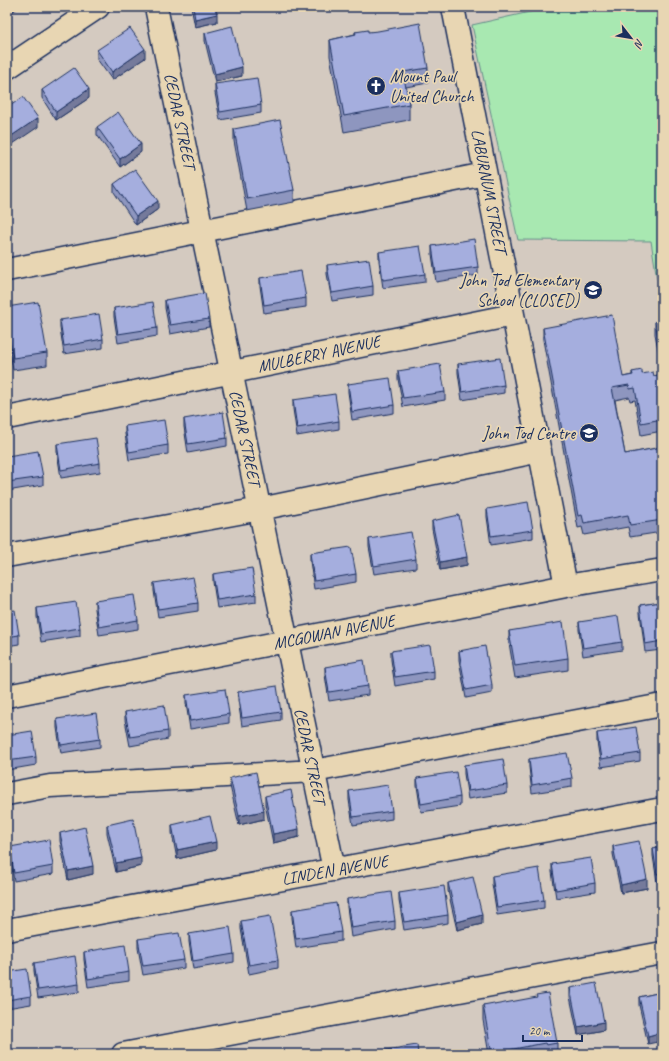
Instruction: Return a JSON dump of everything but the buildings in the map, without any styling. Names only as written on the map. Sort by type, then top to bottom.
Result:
[{"type":"street","points":[[7,68],[98,7]]},
{"type":"street","name":"CEDAR STREET","points":[[156,7],[334,870]]},
{"type":"street","name":"LABURNUM STREET","points":[[452,7],[566,586]]},
{"type":"street","points":[[7,270],[485,174]]},
{"type":"street","name":"MULBERRY AVENUE","points":[[7,418],[513,315]]},
{"type":"street","points":[[7,556],[260,509],[540,451]]},
{"type":"street","name":"MCGOWAN AVENUE","points":[[7,696],[566,586],[662,570]]},
{"type":"street","points":[[7,794],[50,786],[314,771],[662,705]]},
{"type":"street","name":"LINDEN AVENUE","points":[[7,930],[662,809]]},
{"type":"street","points":[[123,1054],[662,953]]},
{"type":"green space","points":[[552,7],[662,7],[662,279],[657,279],[651,241],[518,240],[472,25]]},
{"type":"place","name":"Mount Paul United Church","points":[[376,86]]},
{"type":"place","name":"John Tod Elementary School (CLOSED)","points":[[593,290]]},
{"type":"place","name":"John Tod Centre","points":[[589,433]]}]
